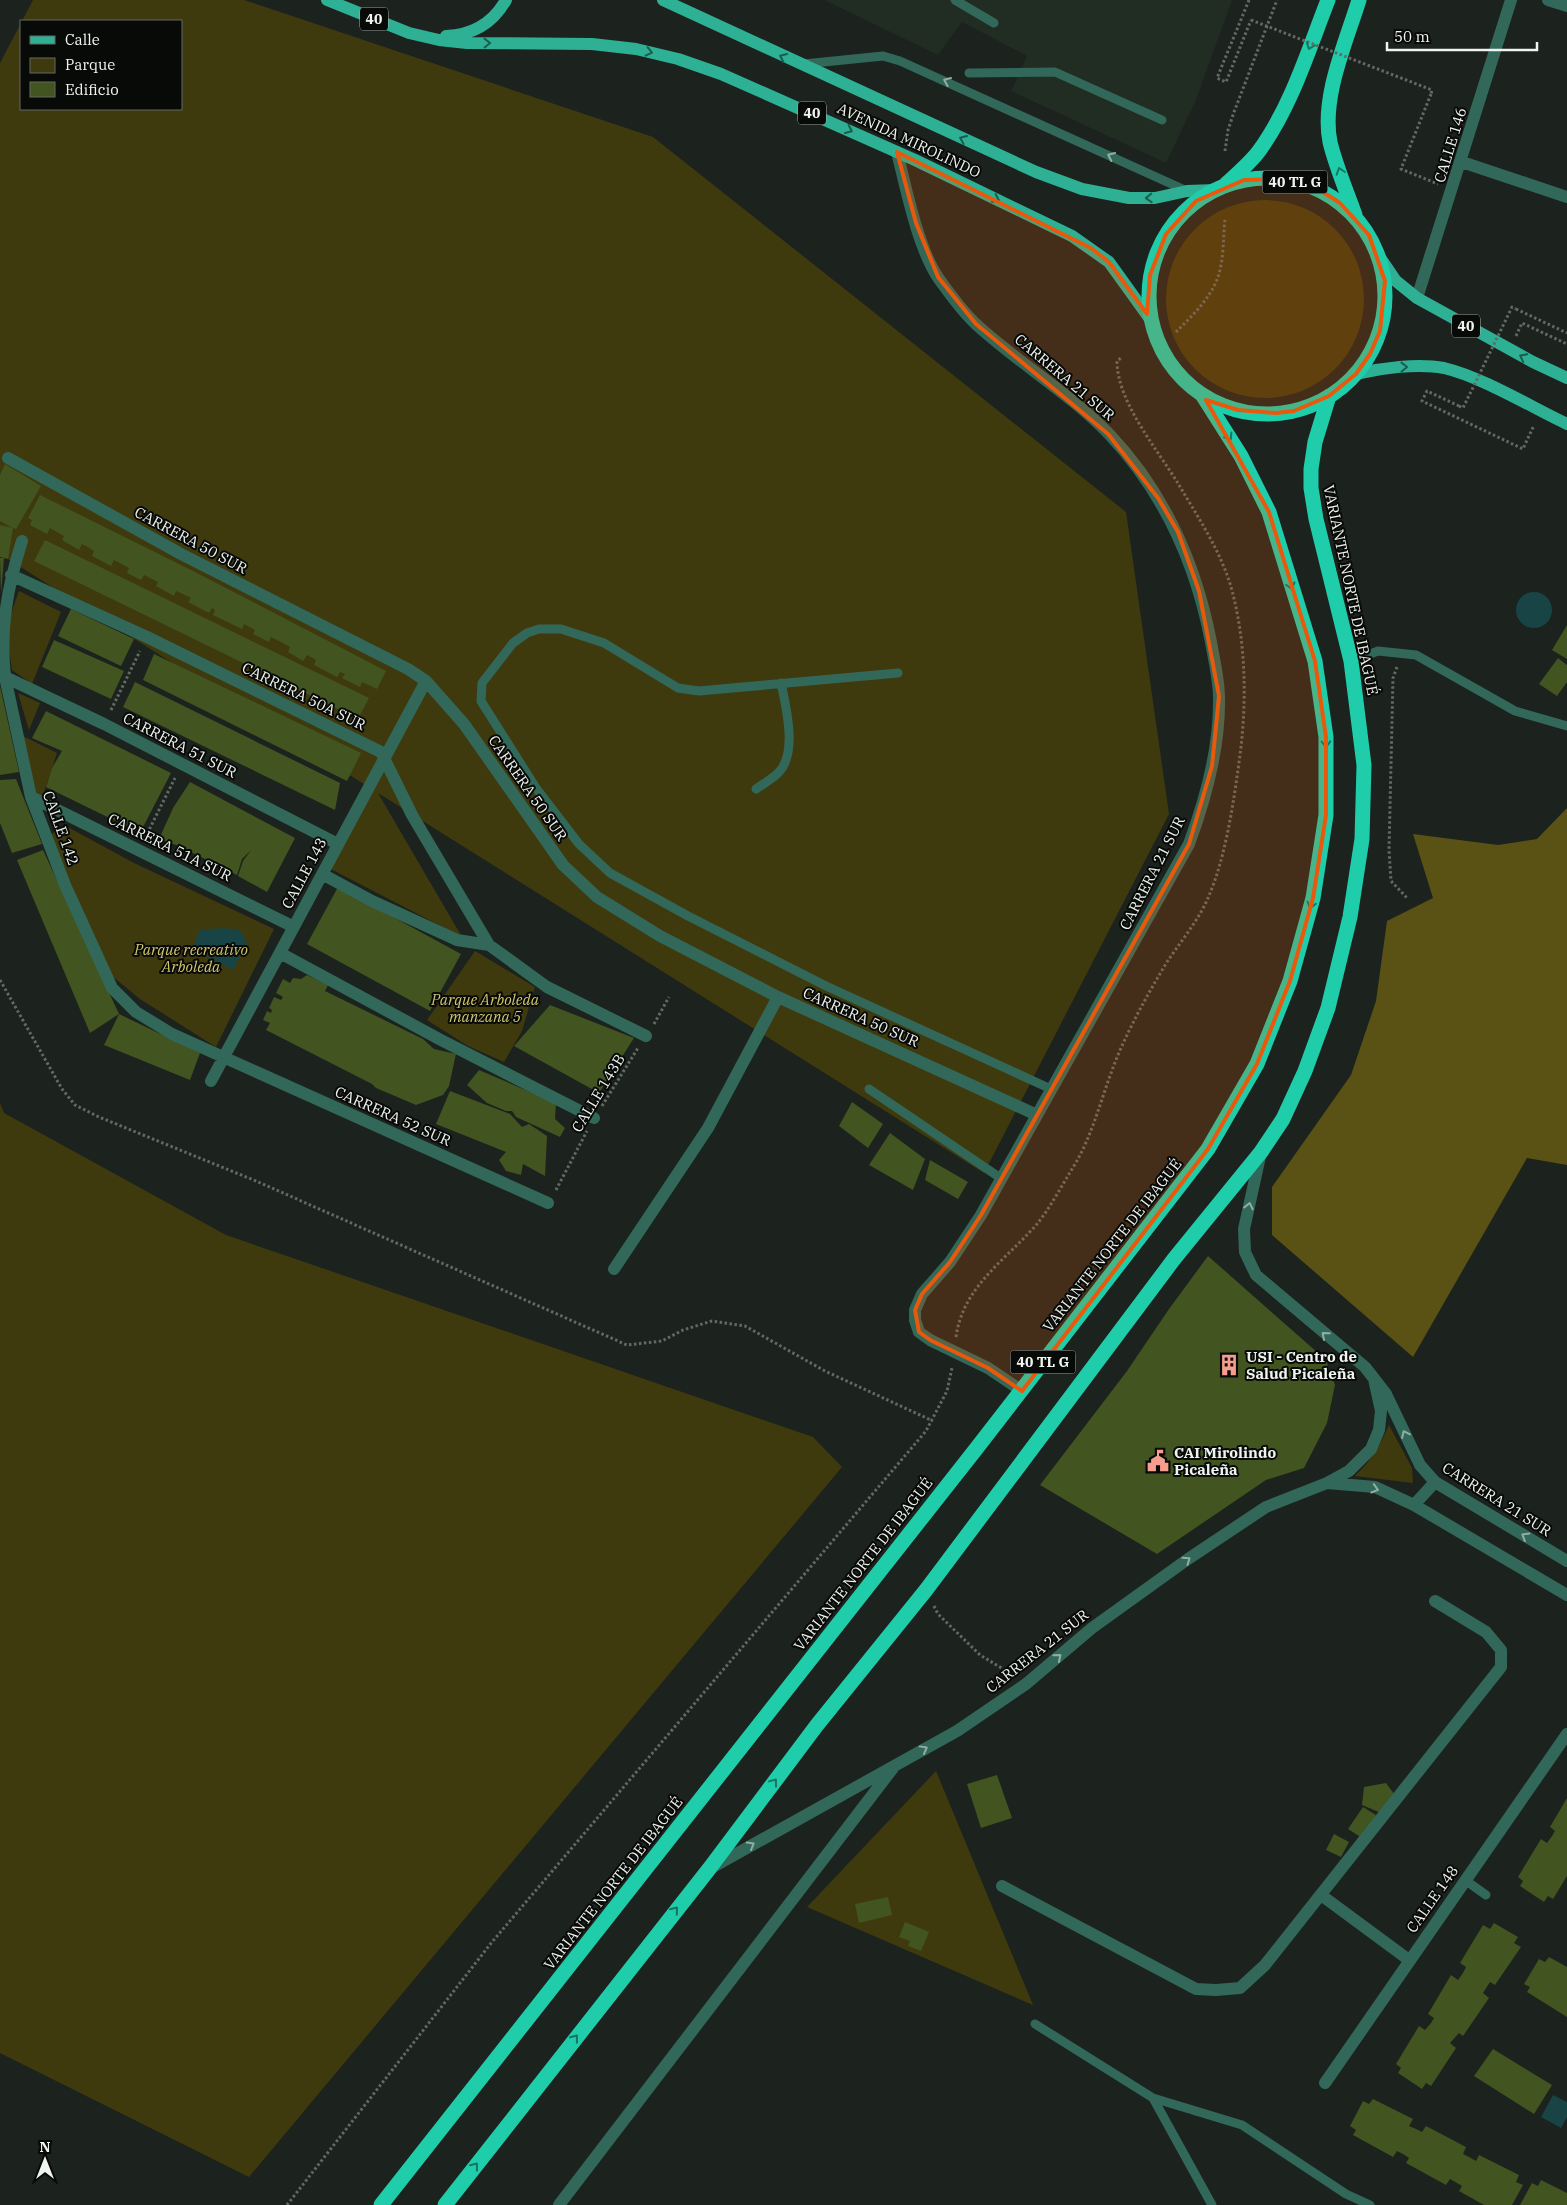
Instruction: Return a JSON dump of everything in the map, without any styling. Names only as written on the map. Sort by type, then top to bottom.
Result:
[{"type":"highway","name":"40 TL G","points":[[1220,188],[1264,178],[1284,179],[1323,192],[1340,203],[1355,217],[1369,236],[1379,256],[1385,281],[1385,306],[1380,331],[1370,354],[1356,374],[1329,396],[1294,411],[1257,413],[1238,410],[1203,396],[1175,370],[1164,355],[1150,319],[1148,297],[1150,275],[1156,254],[1166,234],[1179,216],[1196,201],[1220,188],[1257,153],[1268,137],[1297,81],[1328,0]]},
{"type":"highway","name":"40 TL G","points":[[1355,217],[1330,141],[1330,112],[1333,83],[1359,0]]},
{"type":"highway","name":"VARIANTE NORTE DE IBAGUÉ","points":[[381,2205],[1022,1391],[1208,1149],[1257,1064],[1290,981],[1313,898],[1326,815],[1326,737],[1315,661],[1269,512],[1241,456],[1203,396]]},
{"type":"highway","name":"VARIANTE NORTE DE IBAGUÉ","points":[[445,2205],[709,1869],[817,1724],[926,1590],[1174,1259],[1261,1152],[1283,1118],[1305,1071],[1328,1008],[1350,917],[1362,839],[1364,765],[1351,661],[1316,519],[1311,488],[1311,469],[1315,442],[1329,396]]},
{"type":"main road","name":"AVENIDA MIROLINDO","points":[[327,0],[421,36],[467,43],[592,44],[636,49],[678,59],[767,93],[1024,212],[1092,248],[1110,262],[1150,319]]},
{"type":"main road","points":[[421,36],[455,35],[469,32],[493,18],[506,0]]},
{"type":"main road","name":"AVENIDA MIROLINDO","points":[[663,0],[1036,172],[1082,189],[1129,198],[1155,198],[1187,191],[1220,188]]},
{"type":"main road","name":"40","points":[[1379,256],[1396,281],[1417,298],[1509,350],[1567,378]]},
{"type":"main road","points":[[1356,374],[1385,368],[1442,368],[1463,374],[1567,424]]},
{"type":"street","name":"CALLE 146","points":[[1417,298],[1462,162],[1511,0]]},
{"type":"street","points":[[1548,0],[1567,6]]},
{"type":"street","name":"CARRERA 21 SUR","points":[[897,152],[916,224],[938,277],[976,324],[1067,396],[1108,434],[1136,465],[1178,532],[1199,591],[1219,696],[1218,724],[1212,766],[1203,807],[1189,844],[981,1216],[950,1262],[922,1294],[915,1310],[915,1320],[919,1332],[954,1352],[988,1368],[1022,1391]]},
{"type":"street","points":[[1462,162],[1567,197]]},
{"type":"street","name":"CARRERA 50 SUR","points":[[8,458],[181,554],[408,669],[426,681],[464,724],[563,865],[597,897],[660,936],[778,997],[1037,1115]]},
{"type":"street","name":"CALLE 142","points":[[22,541],[6,592],[2,658],[31,797],[65,885],[112,988],[136,1012],[172,1034],[224,1056]]},
{"type":"street","name":"CARRERA 50A SUR","points":[[11,575],[148,637],[374,748],[385,758],[412,814],[489,945]]},
{"type":"street","name":"CARRERA 51 SUR","points":[[5,677],[104,724],[338,844]]},
{"type":"street","name":"CALLE 143","points":[[211,1081],[426,681]]},
{"type":"street","name":"CARRERA 51A SUR","points":[[31,797],[294,927]]},
{"type":"street","points":[[322,874],[372,901],[457,940],[489,945],[547,987],[646,1036]]},
{"type":"street","points":[[280,953],[441,1040],[594,1118]]},
{"type":"street","points":[[614,1269],[708,1128],[778,997]]},
{"type":"street","name":"CARRERA 52 SUR","points":[[224,1056],[548,1203]]},
{"type":"street","name":"CARRERA 21 SUR","points":[[1261,1152],[1244,1229],[1245,1252],[1256,1274],[1365,1368],[1386,1394],[1420,1465],[1435,1482],[1567,1561]]},
{"type":"street","name":"CARRERA 21 SUR","points":[[709,1869],[957,1731],[1026,1684],[1092,1628],[1188,1559],[1266,1508],[1327,1483],[1349,1471],[1371,1449],[1379,1430],[1381,1411],[1374,1379]]},
{"type":"street","points":[[1414,1505],[1435,1482]]},
{"type":"street","name":"CARRERA 21 SUR","points":[[1327,1483],[1375,1487],[1414,1505],[1567,1595]]},
{"type":"street","points":[[1002,1886],[1196,1989],[1240,1988],[1265,1966],[1501,1668],[1501,1650],[1486,1632],[1435,1601]]},
{"type":"street","name":"CALLE 148","points":[[1325,2083],[1567,1734]]},
{"type":"street","points":[[558,2205],[896,1764]]},
{"type":"street","points":[[1321,1896],[1409,1960]]},
{"type":"lane","points":[[955,0],[994,23]]},
{"type":"lane","points":[[800,64],[874,56],[900,60],[1187,191]]},
{"type":"lane","points":[[969,74],[1054,72],[1162,120]]},
{"type":"lane","points":[[898,673],[699,691],[678,688],[604,643],[561,629],[539,629],[527,633],[513,643],[482,684],[481,701],[536,788],[579,844],[610,873],[688,916],[826,986],[1051,1089]]},
{"type":"lane","points":[[1351,661],[1378,651],[1416,655],[1515,711],[1567,726]]},
{"type":"lane","points":[[756,789],[779,772],[788,754],[789,724],[781,684]]},
{"type":"lane","points":[[869,1089],[1002,1179]]},
{"type":"lane","points":[[1465,1880],[1486,1895]]},
{"type":"lane","points":[[1035,2024],[1154,2098],[1242,2125],[1346,2194],[1370,2205]]},
{"type":"lane","points":[[1154,2098],[1212,2205]]},
{"type":"path","points":[[1249,0],[1217,78],[1226,82],[1251,20],[1432,90],[1401,169],[1453,189]]},
{"type":"path","points":[[1225,152],[1228,130],[1234,112],[1277,0]]},
{"type":"path","points":[[1176,332],[1213,290],[1219,275],[1225,219]]},
{"type":"path","points":[[1541,411],[1523,448],[1422,401],[1427,391],[1463,408],[1512,307],[1567,334]]},
{"type":"path","points":[[1509,350],[1522,323],[1567,344]]},
{"type":"path","points":[[287,2205],[492,1942],[933,1420],[947,1391],[957,1330],[973,1290],[985,1275],[1021,1242],[1040,1221],[1074,1168],[1106,1085],[1134,1022],[1166,965],[1207,899],[1224,844],[1240,756],[1243,718],[1243,672],[1238,620],[1231,586],[1213,545],[1129,404],[1117,369],[1117,360],[1121,358]]},
{"type":"path","points":[[104,724],[148,637]]},
{"type":"path","points":[[1402,653],[1393,678],[1389,850],[1391,881],[1408,898]]},
{"type":"path","points":[[139,849],[182,764]]},
{"type":"path","points":[[0,980],[62,1089],[74,1105],[99,1117],[256,1181],[627,1345],[662,1340],[683,1330],[712,1321],[745,1326],[825,1371],[933,1420]]},
{"type":"path","name":"CALLE 143B","points":[[548,1203],[594,1118],[670,997]]},
{"type":"path","points":[[926,1590],[938,1614],[980,1654],[1026,1684]]},
{"type":"highlighted area","points":[[897,152],[1091,248],[1109,262],[1147,314],[1150,275],[1166,234],[1196,201],[1244,180],[1284,179],[1323,192],[1340,203],[1369,235],[1385,281],[1380,331],[1370,354],[1356,374],[1329,396],[1294,411],[1276,413],[1238,410],[1206,400],[1269,512],[1315,661],[1326,737],[1326,815],[1313,898],[1290,981],[1257,1064],[1208,1149],[1022,1391],[988,1368],[930,1340],[919,1332],[915,1310],[922,1294],[950,1262],[981,1215],[1189,844],[1212,766],[1219,696],[1199,591],[1178,532],[1158,498],[1108,434],[976,324],[938,277],[916,223]]},
{"type":"shaded area","points":[[824,0],[1232,0],[1196,100],[1166,163],[1011,91],[1027,56],[962,22],[938,55]]},
{"type":"shaded area","points":[[1567,808],[1567,1165],[1527,1158],[1413,1357],[1272,1235],[1272,1187],[1351,1075],[1376,1001],[1387,921],[1433,898],[1413,834],[1498,845],[1537,839]]},
{"type":"green space","points":[[33,0],[244,0],[653,137],[1126,512],[1169,814],[984,1173],[378,793],[462,937],[327,867],[367,786],[0,554],[0,63],[20,25],[20,110],[182,110],[182,20],[23,20]]},
{"type":"green space","points":[[1265,200],[1284,202],[1303,208],[1320,217],[1335,229],[1347,244],[1356,261],[1362,280],[1364,299],[1362,318],[1356,337],[1347,354],[1335,369],[1320,381],[1303,390],[1284,396],[1265,398],[1246,396],[1227,390],[1210,381],[1195,369],[1183,354],[1174,337],[1168,318],[1166,299],[1168,280],[1174,261],[1183,244],[1195,229],[1210,217],[1227,208],[1246,202]]},
{"type":"green space","points":[[19,591],[61,612],[32,684],[12,670],[6,627]]},
{"type":"green space","points":[[18,693],[40,703],[29,730]]},
{"type":"green space","points":[[23,736],[57,753],[42,798],[34,798]]},
{"type":"green space","name":"Parque recreativo Arboleda","points":[[64,825],[134,863],[274,929],[216,1047],[140,999],[112,976],[49,836]]},
{"type":"green space","name":"Parque Arboleda manzana 5","points":[[475,951],[535,987],[522,1031],[504,1062],[468,1046],[427,1020]]},
{"type":"green space","points":[[0,1103],[4,1113],[226,1235],[813,1437],[842,1467],[249,2177],[0,2053]]},
{"type":"green space","points":[[1389,1425],[1412,1468],[1413,1483],[1355,1476],[1375,1452]]},
{"type":"green space","points":[[936,1771],[1033,2005],[807,1907]]},
{"type":"water","points":[[1534,592],[1547,597],[1552,610],[1547,623],[1534,628],[1521,623],[1516,610],[1521,597]]},
{"type":"water","points":[[224,928],[240,930],[247,943],[233,970],[192,949],[200,930]]},
{"type":"water","points":[[1553,2095],[1567,2102],[1567,2117],[1561,2128],[1541,2117]]},
{"type":"building","points":[[5,464],[41,486],[16,529],[0,521],[0,475]]},
{"type":"building","points":[[40,495],[195,572],[386,671],[377,689],[362,682],[360,687],[342,678],[345,674],[340,672],[337,677],[314,665],[316,660],[307,655],[303,661],[288,652],[290,647],[271,637],[269,642],[253,634],[255,630],[244,624],[242,629],[213,615],[215,610],[212,608],[209,613],[188,602],[191,598],[176,591],[174,596],[156,586],[158,582],[144,575],[141,580],[127,573],[129,568],[114,560],[111,566],[92,556],[94,551],[88,547],[82,544],[79,550],[62,540],[64,536],[50,528],[47,534],[30,525],[32,520],[28,518]]},
{"type":"building","points":[[0,525],[13,528],[8,559],[0,557]]},
{"type":"building","points":[[45,540],[369,698],[358,719],[34,561]]},
{"type":"building","points":[[0,558],[4,558],[1,594]]},
{"type":"building","points":[[71,609],[134,639],[121,666],[58,636]]},
{"type":"building","points":[[1567,625],[1567,659],[1552,650]]},
{"type":"building","points":[[54,640],[124,671],[111,699],[42,667]]},
{"type":"building","points":[[154,654],[361,753],[347,781],[143,680]]},
{"type":"building","points":[[1558,658],[1567,665],[1567,682],[1557,696],[1539,684]]},
{"type":"building","points":[[135,682],[340,783],[335,810],[123,707]]},
{"type":"building","points":[[0,686],[19,772],[0,775]]},
{"type":"building","points":[[46,711],[171,773],[140,833],[46,787],[52,768],[62,751],[32,738]]},
{"type":"building","points":[[16,779],[42,844],[12,853],[0,823],[0,780]]},
{"type":"building","points":[[190,782],[295,838],[267,892],[238,876],[243,861],[251,850],[242,859],[237,875],[179,846],[159,839],[173,808]]},
{"type":"building","points":[[43,850],[119,1014],[90,1033],[17,860]]},
{"type":"building","points":[[338,887],[461,954],[430,1011],[307,944]]},
{"type":"building","points":[[307,975],[328,985],[325,991],[423,1039],[434,1049],[456,1054],[449,1086],[443,1095],[416,1105],[376,1088],[372,1084],[266,1030],[270,1023],[263,1020],[267,1011],[271,1013],[272,1010],[269,1008],[274,997],[281,1000],[283,997],[276,993],[283,979],[290,983],[293,978],[301,979]]},
{"type":"building","points":[[550,1005],[634,1038],[599,1093],[514,1046]]},
{"type":"building","points":[[119,1014],[200,1053],[190,1080],[104,1045]]},
{"type":"building","points":[[479,1070],[556,1103],[555,1119],[565,1128],[560,1137],[516,1117],[512,1111],[506,1111],[487,1103],[467,1085]]},
{"type":"building","points":[[450,1091],[510,1114],[522,1127],[529,1124],[547,1136],[545,1176],[523,1164],[521,1175],[506,1171],[499,1160],[506,1152],[436,1124]]},
{"type":"building","points":[[852,1102],[883,1124],[868,1148],[839,1126]]},
{"type":"building","points":[[890,1133],[925,1159],[913,1190],[869,1165]]},
{"type":"building","points":[[930,1160],[968,1182],[958,1199],[925,1180]]},
{"type":"building","points":[[1208,1256],[1326,1360],[1335,1385],[1327,1423],[1304,1468],[1266,1480],[1157,1554],[1040,1485],[1127,1371]]},
{"type":"building","points":[[997,1775],[1012,1818],[981,1828],[967,1784]]},
{"type":"building","points":[[1386,1783],[1395,1795],[1381,1813],[1362,1805],[1364,1787]]},
{"type":"building","points":[[1567,1798],[1567,1876],[1553,1899],[1548,1896],[1544,1902],[1520,1886],[1523,1881],[1518,1877],[1541,1839],[1547,1843],[1552,1836],[1555,1831],[1550,1827]]},
{"type":"building","points":[[1363,1807],[1376,1815],[1362,1838],[1348,1829]]},
{"type":"building","points":[[1334,1834],[1349,1842],[1341,1857],[1326,1850]]},
{"type":"building","points":[[888,1897],[892,1915],[859,1923],[855,1904]]},
{"type":"building","points":[[905,1922],[929,1932],[921,1951],[908,1946],[910,1941],[899,1937]]},
{"type":"building","points":[[1494,1923],[1518,1937],[1514,1943],[1521,1947],[1495,1985],[1490,1982],[1483,1993],[1489,1998],[1463,2036],[1459,2033],[1450,2043],[1456,2048],[1431,2086],[1426,2083],[1422,2089],[1398,2073],[1401,2068],[1396,2064],[1419,2026],[1425,2030],[1431,2023],[1434,2018],[1428,2014],[1451,1975],[1458,1980],[1463,1973],[1466,1967],[1460,1963],[1483,1925],[1490,1929]]},
{"type":"building","points":[[1549,1957],[1567,1967],[1567,2017],[1527,1992],[1530,1987],[1524,1984],[1539,1959],[1545,1962]]},
{"type":"building","points":[[1493,2049],[1552,2085],[1534,2114],[1474,2076]]},
{"type":"building","points":[[1373,2099],[1413,2119],[1409,2126],[1422,2132],[1426,2126],[1466,2147],[1463,2154],[1476,2161],[1479,2155],[1519,2175],[1516,2182],[1523,2185],[1512,2205],[1484,2205],[1459,2191],[1462,2186],[1450,2179],[1446,2185],[1406,2163],[1409,2158],[1403,2154],[1397,2151],[1393,2157],[1353,2135],[1356,2130],[1350,2126],[1363,2101],[1369,2104]]},
{"type":"building","points":[[1541,2180],[1567,2193],[1567,2205],[1520,2205],[1532,2183],[1538,2186]]},
{"type":"place","name":"USI - Centro de Salud Picaleña","points":[[1229,1365]]},
{"type":"place","name":"CAI Mirolindo Picaleña","points":[[1158,1461]]}]
